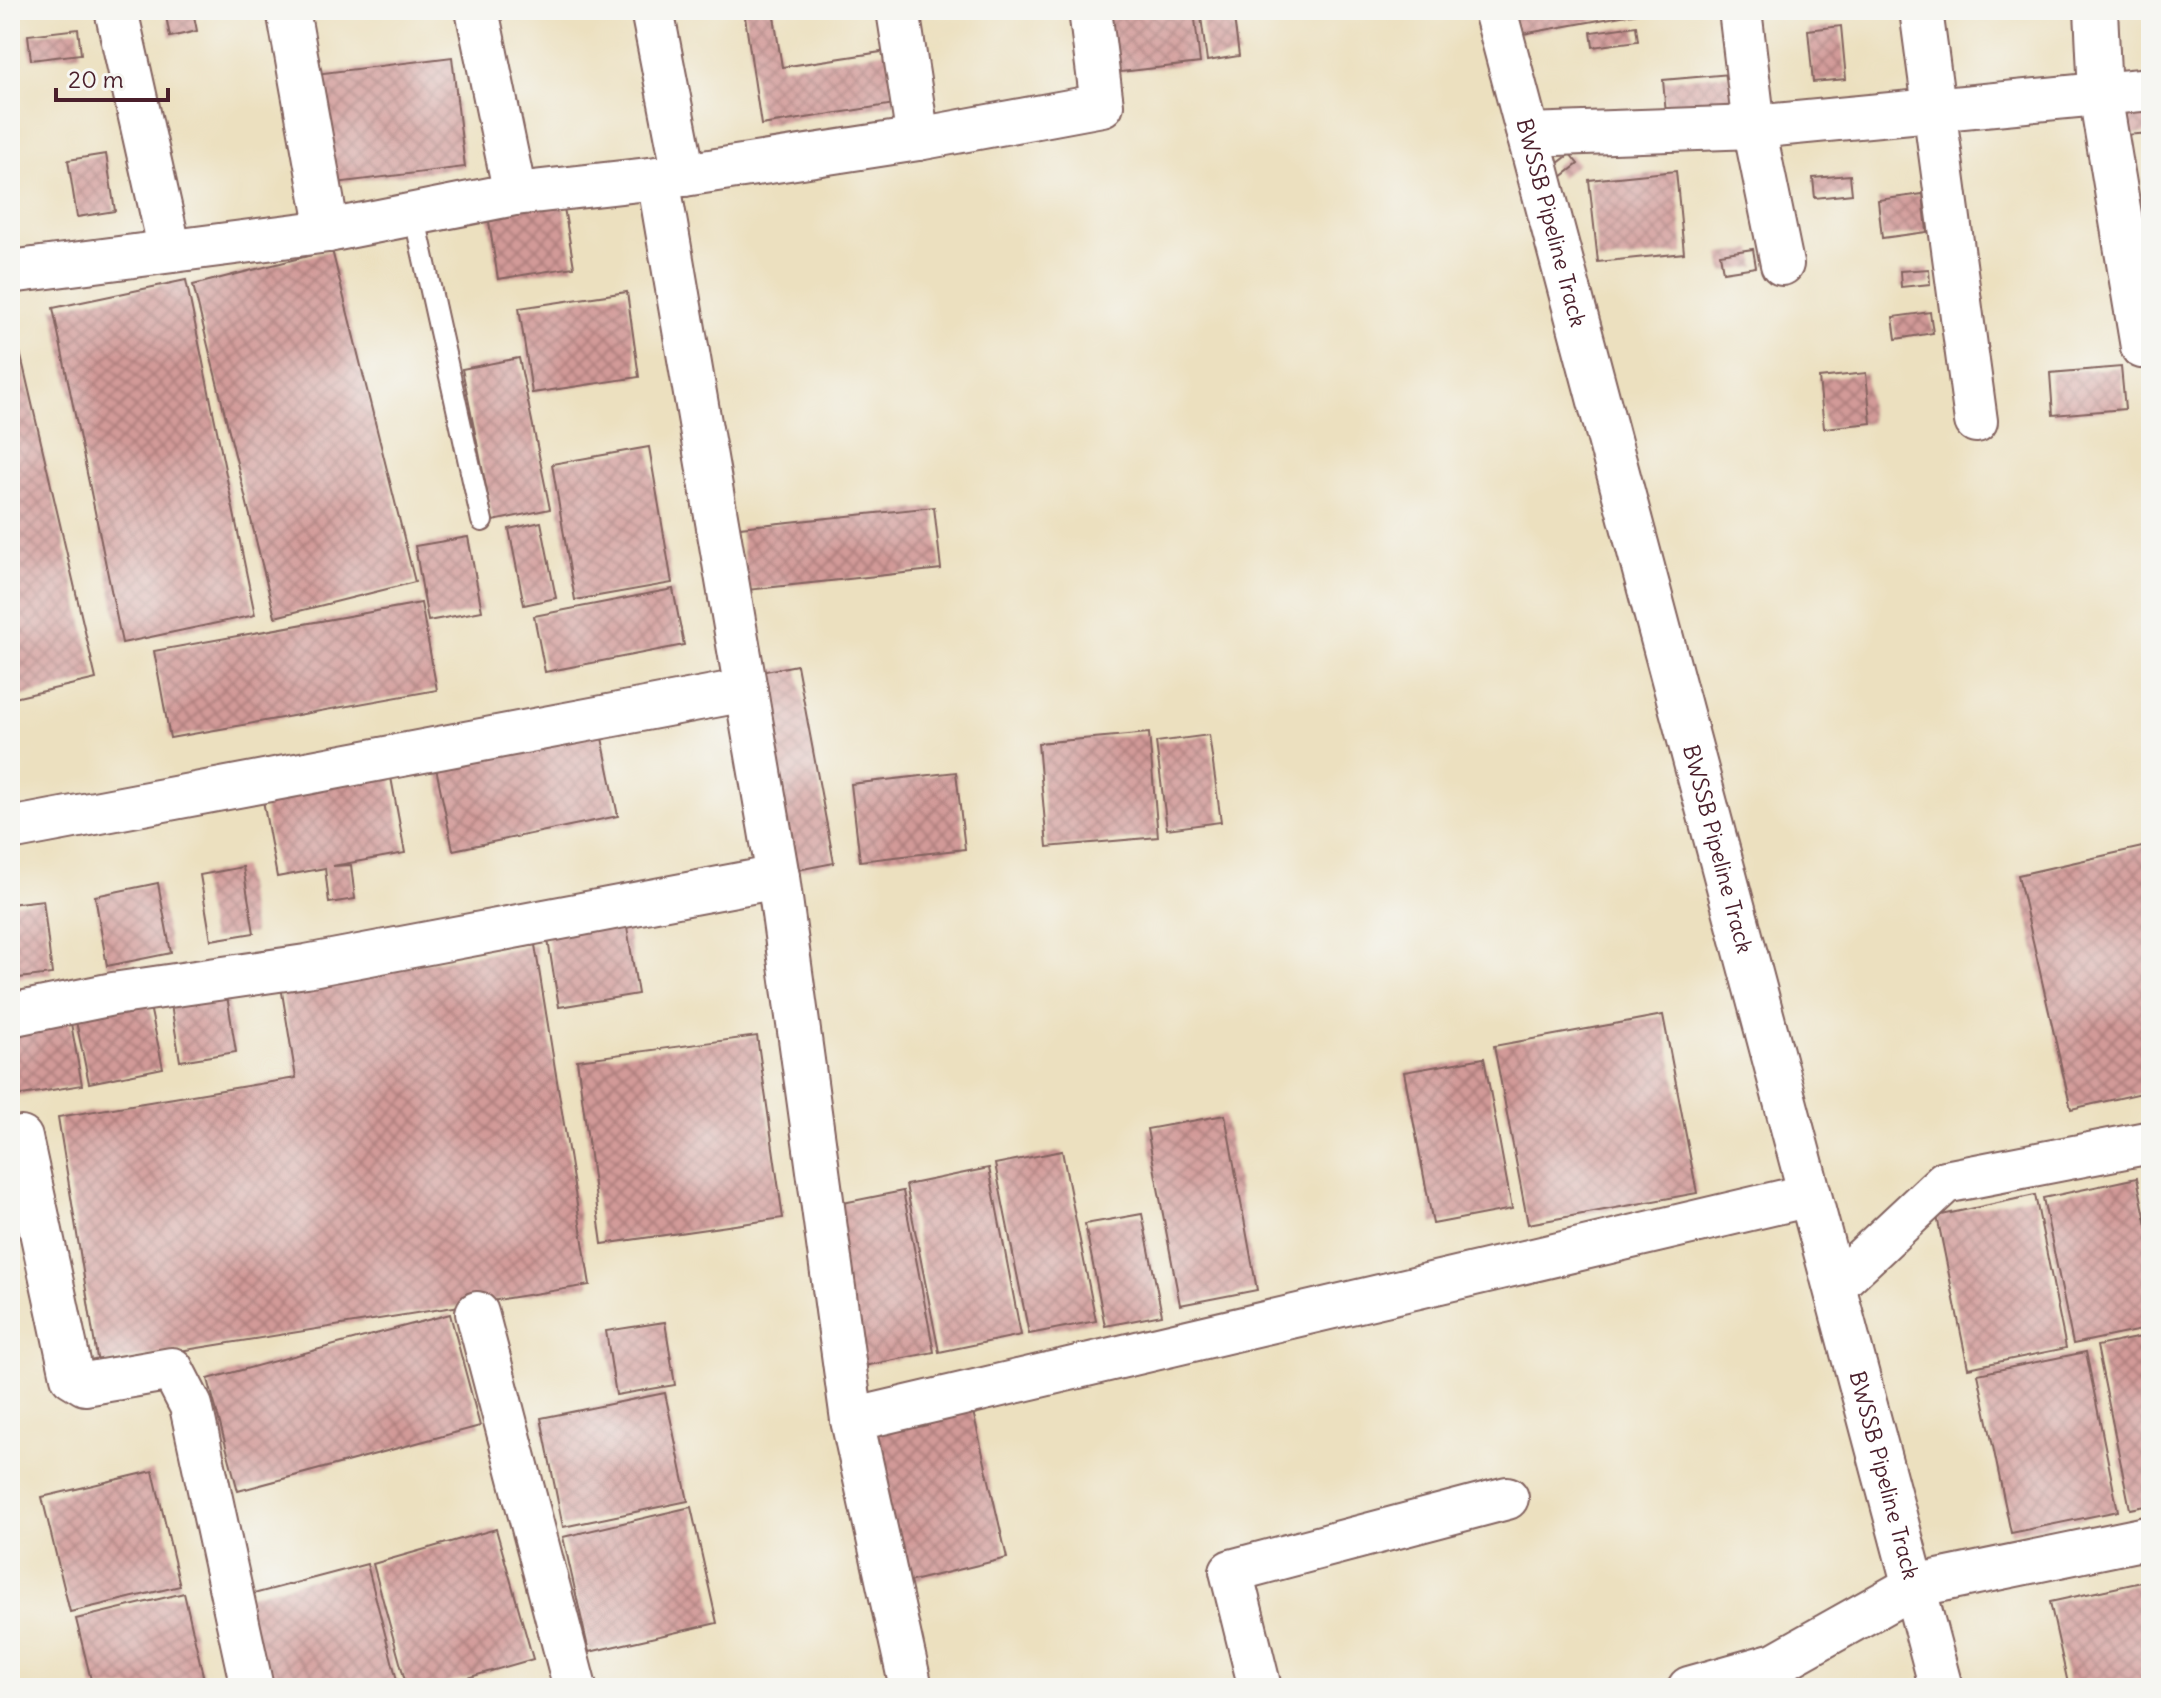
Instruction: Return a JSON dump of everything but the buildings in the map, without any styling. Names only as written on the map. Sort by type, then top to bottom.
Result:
[{"type":"street","points":[[116,10],[170,251]]},
{"type":"street","points":[[288,10],[328,231]]},
{"type":"street","points":[[477,10],[515,194]]},
{"type":"street","points":[[652,10],[671,176],[746,690],[778,877],[852,1420],[911,1688]]},
{"type":"street","points":[[898,10],[918,139]]},
{"type":"street","points":[[10,272],[328,231],[515,194],[671,176],[918,139],[1102,105],[1090,10]]},
{"type":"street","name":"BWSSB Pipeline Track","points":[[1495,10],[1941,1688]]},
{"type":"street","points":[[1740,10],[1754,127],[1782,264]]},
{"type":"street","points":[[1921,10],[1976,421]]},
{"type":"street","points":[[2096,10],[2100,94],[2142,347]]},
{"type":"street","points":[[1528,135],[1754,127],[2151,89]]},
{"type":"street","points":[[10,829],[746,690]]},
{"type":"street","points":[[10,1015],[113,994],[306,966],[778,877]]},
{"type":"street","points":[[21,1138],[72,1376],[85,1384],[172,1369],[191,1406],[252,1688]]},
{"type":"street","points":[[1835,1285],[1945,1182],[2151,1142]]},
{"type":"street","points":[[852,1420],[1810,1195]]},
{"type":"street","points":[[477,1313],[575,1688]]},
{"type":"street","points":[[1260,1688],[1231,1571],[1507,1498]]},
{"type":"street","points":[[1689,1688],[1775,1664],[1914,1586],[2151,1537]]},
{"type":"lane","points":[[414,214],[482,521]]}]
